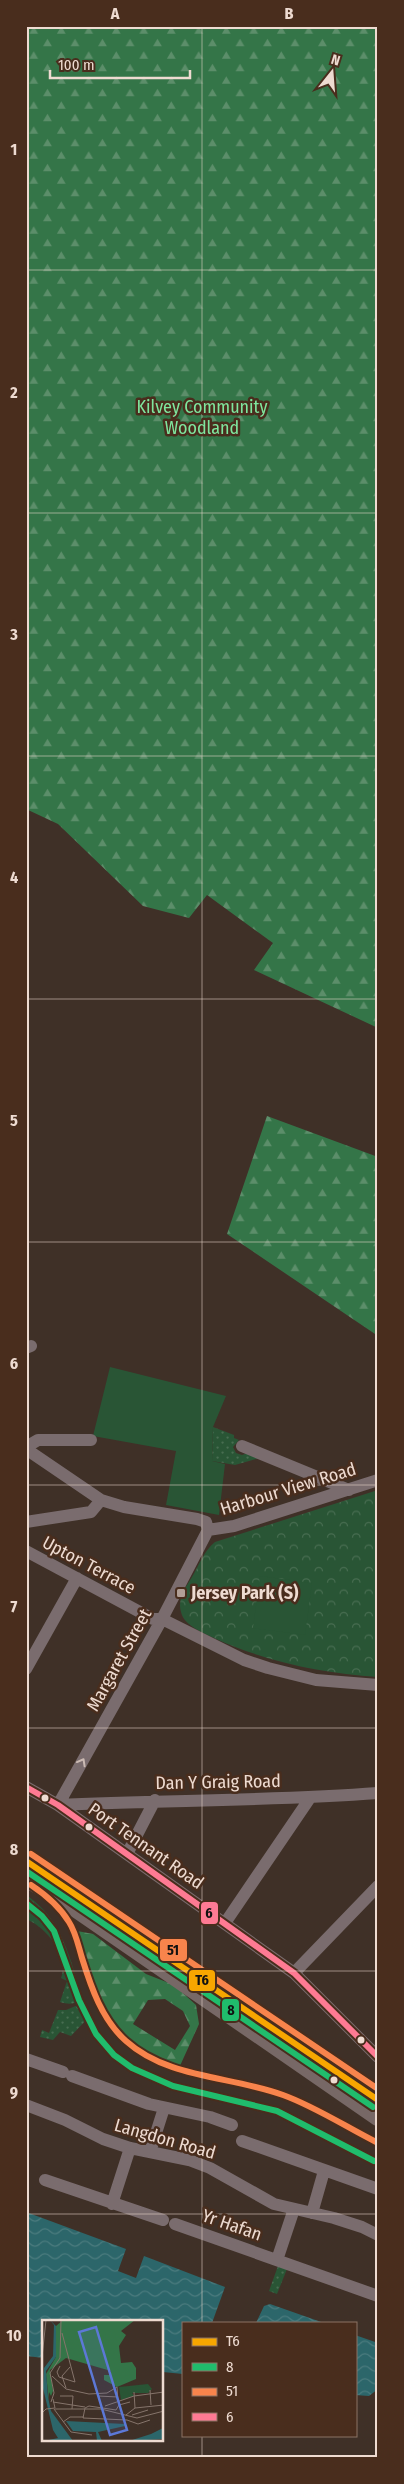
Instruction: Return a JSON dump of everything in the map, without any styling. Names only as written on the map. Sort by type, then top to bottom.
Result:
[{"type":"highway","points":[[26,1861],[60,1882],[378,2100]]},
{"type":"highway","points":[[26,1878],[66,1901],[378,2117]]},
{"type":"street","points":[[91,1440],[38,1440],[26,1448],[101,1500],[124,1507],[197,1519],[206,1522],[208,1530]]},
{"type":"street","points":[[242,1446],[349,1490]]},
{"type":"street","name":"Harbour View Road","points":[[208,1530],[234,1526],[378,1480]]},
{"type":"street","points":[[26,1522],[91,1512],[101,1500]]},
{"type":"street","name":"Margaret Street","points":[[58,1805],[162,1619],[208,1530]]},
{"type":"street","name":"Upton Terrace","points":[[26,1551],[153,1619],[162,1619],[244,1660],[316,1680],[378,1685]]},
{"type":"street","points":[[26,1669],[77,1578]]},
{"type":"street","name":"Port Tennant Road","points":[[26,1787],[58,1805],[294,1973],[378,2057]]},
{"type":"street","name":"Dan Y Graig Road","points":[[58,1805],[156,1800],[310,1798],[378,1793]]},
{"type":"street","points":[[225,1923],[310,1798]]},
{"type":"street","points":[[127,1854],[156,1800]]},
{"type":"street","points":[[294,1973],[378,1886]]},
{"type":"street","points":[[26,2059],[164,2108],[210,2117],[232,2125]]},
{"type":"street","name":"Langdon Road","points":[[26,2105],[65,2120],[103,2139],[130,2148],[189,2160],[210,2168],[274,2204],[362,2227],[378,2235]]},
{"type":"street","points":[[150,2152],[164,2108]]},
{"type":"street","points":[[242,2142],[378,2189]]},
{"type":"street","points":[[112,2204],[130,2148]]},
{"type":"street","points":[[312,2213],[324,2171]]},
{"type":"street","name":"Yr Hafan","points":[[45,2180],[378,2296]]},
{"type":"street","name":"Yr Hafan","points":[[276,2260],[294,2209]]},
{"type":"green space","name":"Kilvey Community Woodland","points":[[26,26],[378,26],[378,1028],[254,970],[273,943],[207,895],[189,918],[143,906],[58,824],[26,809]]},
{"type":"green space","points":[[267,1116],[378,1157],[378,1336],[227,1234]]},
{"type":"green space","points":[[110,1367],[226,1396],[213,1427],[212,1461],[225,1464],[219,1515],[166,1505],[176,1451],[93,1436]]},
{"type":"green space","points":[[213,1427],[234,1435],[234,1438],[239,1440],[233,1447],[236,1453],[242,1455],[248,1453],[259,1458],[235,1465],[212,1461]]},
{"type":"green space","points":[[378,1490],[378,1677],[336,1673],[295,1665],[255,1654],[200,1632],[183,1617],[180,1602],[183,1593],[205,1554],[215,1542]]},
{"type":"green space","points":[[260,1576],[312,1583],[305,1635],[253,1628]]},
{"type":"green space","points":[[29,1897],[50,1918],[64,1943],[82,1999],[77,2002],[69,2004],[60,2002],[67,1981],[61,1978],[62,1961],[59,1952],[48,1935],[41,1928],[26,1919],[26,1898]]},
{"type":"green space","points":[[72,1930],[93,1934],[146,1974],[174,1985],[196,2005],[199,2024],[179,2068],[154,2059],[135,2047],[119,2032],[107,2015],[97,1995]],"holes":[[[165,1999],[183,2011],[190,2026],[175,2050],[133,2024],[148,2000]]]},
{"type":"green space","points":[[78,2005],[84,2006],[89,2017],[71,2036],[60,2032],[53,2040],[40,2037],[42,2030],[49,2033],[58,2010],[66,2010]]},
{"type":"green space","points":[[278,2266],[287,2269],[277,2294],[269,2291]]},
{"type":"water","points":[[26,2212],[126,2249],[118,2271],[136,2278],[144,2256],[225,2287],[212,2322],[182,2322],[182,2374],[164,2372],[164,2320],[42,2320],[42,2358],[26,2356]]},
{"type":"water","points":[[270,2304],[321,2322],[256,2322],[264,2306]]},
{"type":"water","points":[[356,2335],[378,2343],[378,2389],[369,2396],[356,2395]]},
{"type":"transit line","name":"6","points":[[26,1787],[58,1805],[294,1973],[378,2057]]},
{"type":"transit line","name":"51","points":[[31,1854],[378,2089]]},
{"type":"transit line","name":"T6","points":[[26,1861],[378,2100]]},
{"type":"transit line","name":"8","points":[[26,1871],[373,2107]]},
{"type":"transit line","name":"51","points":[[31,1885],[61,1911],[71,1926],[98,2002],[110,2023],[126,2041],[161,2063],[181,2070],[283,2095],[319,2111],[378,2143]]},
{"type":"transit line","name":"8","points":[[26,1903],[42,1916],[54,1931],[79,2000],[96,2034],[114,2055],[132,2068],[173,2086],[277,2111],[374,2161]]},
{"type":"place","name":"Jersey Park (S)","points":[[181,1593]]}]
